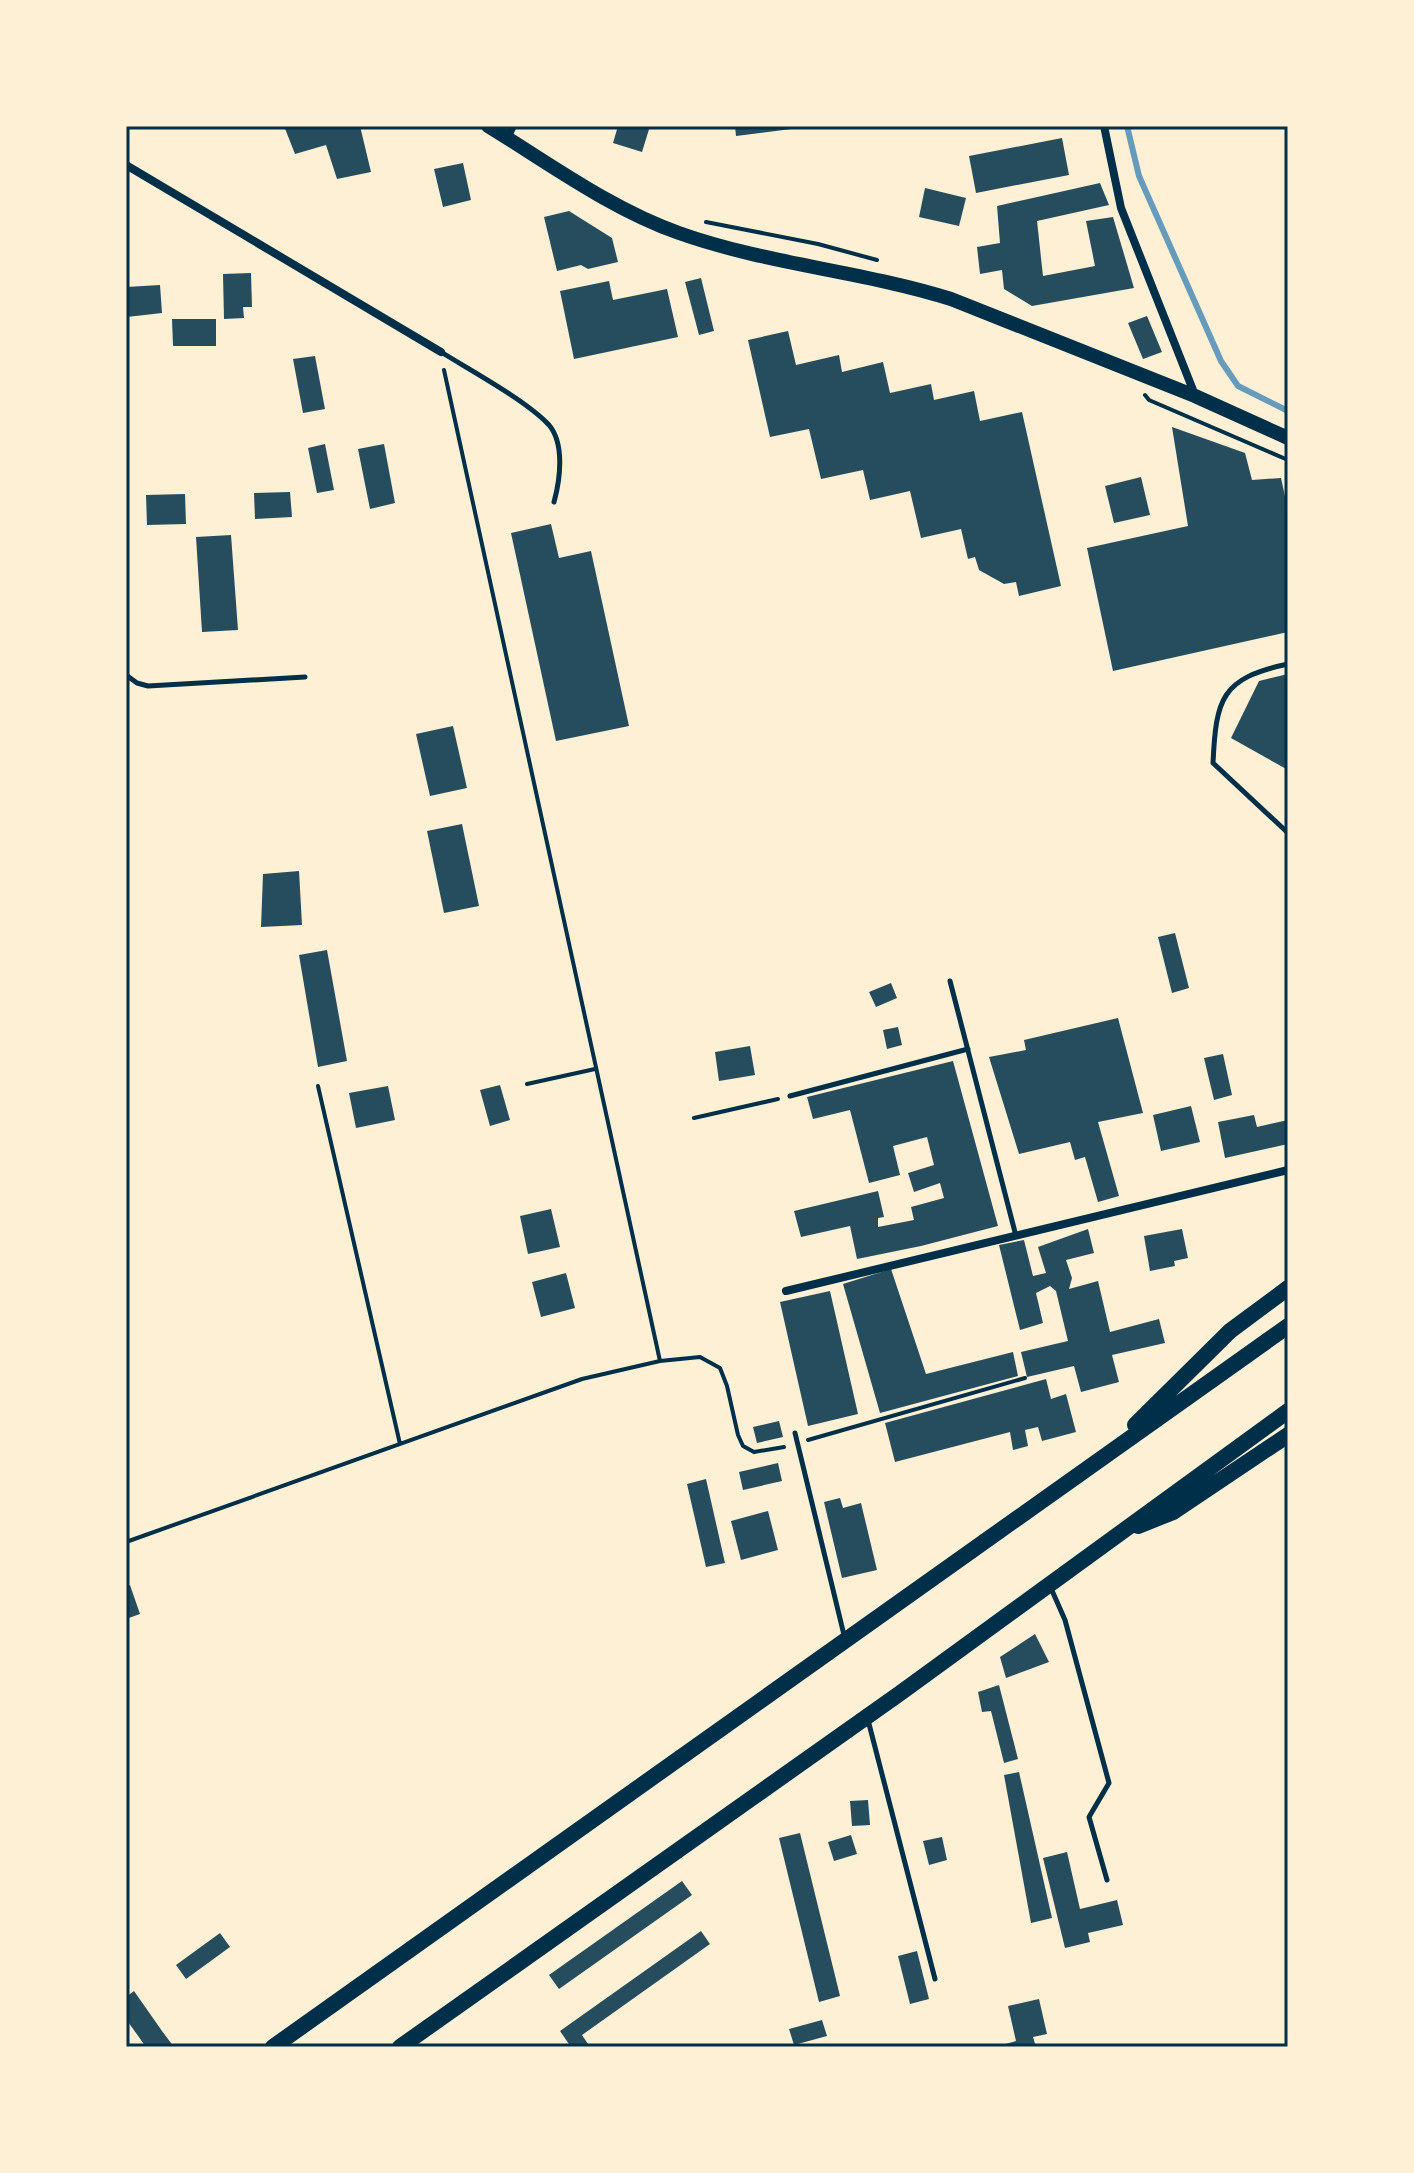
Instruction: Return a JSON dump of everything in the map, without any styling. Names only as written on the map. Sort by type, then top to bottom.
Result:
[{"type":"main road","points":[[1100,1459],[1230,1331],[1288,1288]]},
{"type":"main road","points":[[273,2047],[1288,1326]]},
{"type":"main road","points":[[400,2047],[867,1717],[1288,1411]]},
{"type":"main road","points":[[1118,1533],[1173,1512],[1288,1435]]},
{"type":"street","points":[[488,126],[510,132],[599,195],[677,233],[747,252],[910,286],[951,299],[1195,396],[1288,438]]},
{"type":"street","points":[[1104,126],[1121,208],[1195,396]]},
{"type":"street","points":[[126,165],[441,352]]},
{"type":"street","points":[[786,1291],[1288,1170]]},
{"type":"lane","points":[[441,352],[550,426],[559,453],[560,480],[554,502]]},
{"type":"lane","points":[[1288,664],[1261,669],[1241,678],[1225,694],[1215,724],[1213,763],[1288,833]]},
{"type":"lane","points":[[126,675],[148,686],[305,677]]},
{"type":"lane","points":[[950,981],[1016,1236]]},
{"type":"lane","points":[[790,1096],[968,1049]]},
{"type":"lane","points":[[795,1433],[845,1640]]},
{"type":"lane","points":[[1049,1583],[1065,1620],[1109,1783],[1089,1817],[1107,1880]]},
{"type":"lane","points":[[867,1717],[935,1979]]},
{"type":"path","points":[[441,352],[660,1361]]},
{"type":"path","points":[[1276,455],[1288,460]]},
{"type":"path","points":[[527,1084],[595,1069]]},
{"type":"path","points":[[318,1086],[400,1444]]},
{"type":"path","points":[[694,1118],[790,1096]]},
{"type":"path","points":[[126,1542],[582,1379],[660,1361],[700,1357],[720,1368],[738,1435],[743,1446],[754,1452],[798,1443],[1025,1378]]},
{"type":"building","points":[[284,126],[360,126],[371,172],[337,179],[326,145],[295,154]]},
{"type":"building","points":[[618,126],[650,126],[642,152],[613,143]]},
{"type":"building","points":[[735,126],[799,126],[799,128],[736,136]]},
{"type":"building","points":[[1062,138],[1069,175],[976,193],[969,156]]},
{"type":"building","points":[[463,163],[471,200],[443,207],[434,169]]},
{"type":"building","points":[[1100,183],[1109,205],[1037,221],[1043,276],[1095,266],[1086,221],[1113,217],[1134,288],[1032,306],[1004,289],[1002,270],[980,274],[977,247],[1000,243],[997,206]]},
{"type":"building","points":[[925,188],[966,198],[959,226],[919,217]]},
{"type":"building","points":[[569,211],[612,238],[618,262],[588,269],[581,265],[557,271],[544,217]]},
{"type":"building","points":[[251,273],[252,307],[243,307],[244,318],[224,319],[223,274]]},
{"type":"building","points":[[701,278],[714,331],[699,335],[685,282]]},
{"type":"building","points":[[609,281],[613,300],[667,289],[678,337],[574,359],[560,291]]},
{"type":"building","points":[[160,285],[162,313],[127,317],[126,287]]},
{"type":"building","points":[[1147,316],[1162,352],[1143,359],[1128,323]]},
{"type":"building","points":[[172,319],[216,319],[216,346],[173,346]]},
{"type":"building","points":[[788,331],[796,365],[839,355],[842,372],[883,362],[890,393],[931,384],[934,400],[974,391],[980,421],[1022,412],[1061,586],[1019,596],[1016,582],[1004,584],[979,570],[975,557],[968,559],[961,529],[921,538],[910,491],[870,500],[863,470],[821,479],[809,429],[770,437],[748,340]]},
{"type":"building","points":[[315,356],[325,409],[303,413],[293,359]]},
{"type":"building","points":[[1172,427],[1245,453],[1252,480],[1281,478],[1288,510],[1288,632],[1113,671],[1087,548],[1188,526]]},
{"type":"building","points":[[325,444],[334,490],[317,493],[308,448]]},
{"type":"building","points":[[384,444],[395,503],[370,509],[358,449]]},
{"type":"building","points":[[1141,477],[1150,515],[1114,523],[1105,486]]},
{"type":"building","points":[[290,492],[292,517],[255,519],[254,493]]},
{"type":"building","points":[[185,494],[186,524],[147,525],[146,495]]},
{"type":"building","points":[[551,524],[559,558],[591,551],[629,726],[556,741],[511,533]]},
{"type":"building","points":[[231,535],[238,630],[202,632],[196,537]]},
{"type":"building","points":[[1288,674],[1288,770],[1231,738],[1259,681]]},
{"type":"building","points":[[453,726],[467,788],[430,796],[416,734]]},
{"type":"building","points":[[462,824],[479,906],[444,913],[427,831]]},
{"type":"building","points":[[299,871],[302,925],[261,927],[263,874]]},
{"type":"building","points":[[1175,933],[1189,988],[1172,993],[1158,937]]},
{"type":"building","points":[[327,950],[347,1061],[318,1067],[299,955]]},
{"type":"building","points":[[891,983],[897,998],[876,1007],[869,992]]},
{"type":"building","points":[[1118,1018],[1143,1113],[1098,1122],[1119,1196],[1098,1202],[1085,1157],[1075,1160],[1070,1142],[1019,1154],[989,1057],[1026,1050],[1024,1040]]},
{"type":"building","points":[[898,1027],[902,1045],[887,1049],[883,1030]]},
{"type":"building","points":[[750,1046],[755,1075],[719,1081],[715,1052]]},
{"type":"building","points":[[1223,1054],[1232,1095],[1214,1100],[1204,1058]]},
{"type":"building","points":[[953,1061],[998,1226],[857,1259],[850,1226],[801,1237],[794,1211],[878,1191],[884,1217],[878,1218],[878,1227],[914,1220],[911,1207],[944,1198],[940,1183],[914,1192],[908,1173],[934,1165],[927,1137],[893,1146],[900,1175],[869,1183],[850,1110],[813,1119],[807,1097]]},
{"type":"building","points":[[500,1085],[510,1120],[490,1126],[480,1090]]},
{"type":"building","points":[[388,1086],[395,1120],[356,1128],[349,1093]]},
{"type":"building","points":[[1191,1106],[1200,1142],[1161,1151],[1153,1115]]},
{"type":"building","points":[[1254,1115],[1257,1127],[1288,1120],[1288,1144],[1225,1158],[1218,1122]]},
{"type":"building","points":[[551,1209],[560,1247],[528,1254],[520,1216]]},
{"type":"building","points":[[1088,1229],[1094,1253],[1066,1260],[1072,1278],[1069,1289],[1098,1281],[1110,1332],[1159,1319],[1165,1343],[1112,1355],[1119,1382],[1081,1392],[1074,1366],[1027,1377],[1021,1352],[1068,1341],[1056,1291],[1050,1286],[1036,1293],[1043,1323],[1020,1330],[999,1245],[1024,1240],[1033,1276],[1046,1273],[1038,1247]]},
{"type":"building","points":[[1182,1229],[1188,1258],[1174,1261],[1175,1266],[1150,1271],[1144,1236]]},
{"type":"building","points":[[891,1269],[926,1374],[1013,1352],[1018,1376],[880,1413],[843,1284]]},
{"type":"building","points":[[566,1273],[575,1308],[541,1317],[532,1282]]},
{"type":"building","points":[[830,1291],[858,1414],[808,1426],[780,1302]]},
{"type":"building","points":[[1046,1379],[1051,1399],[1066,1394],[1076,1432],[1042,1441],[1038,1427],[1025,1430],[1028,1446],[1013,1450],[1010,1432],[895,1462],[885,1423]]},
{"type":"building","points":[[779,1421],[783,1437],[757,1443],[753,1427]]},
{"type":"building","points":[[778,1463],[782,1481],[743,1490],[739,1472]]},
{"type":"building","points":[[706,1479],[725,1563],[706,1567],[687,1484]]},
{"type":"building","points":[[840,1498],[843,1508],[861,1503],[877,1570],[842,1578],[824,1502]]},
{"type":"building","points":[[768,1511],[778,1550],[741,1560],[731,1521]]},
{"type":"building","points":[[130,1585],[140,1614],[126,1619],[126,1587]]},
{"type":"building","points":[[1035,1634],[1049,1662],[1006,1678],[1000,1657]]},
{"type":"building","points":[[999,1685],[1018,1759],[1004,1763],[991,1711],[982,1712],[978,1692]]},
{"type":"building","points":[[1019,1772],[1052,1918],[1031,1923],[1004,1775]]},
{"type":"building","points":[[868,1800],[870,1825],[852,1826],[850,1801]]},
{"type":"building","points":[[800,1833],[840,1996],[819,2002],[779,1838]]},
{"type":"building","points":[[851,1835],[857,1854],[834,1861],[828,1842]]},
{"type":"building","points":[[942,1837],[947,1860],[929,1865],[923,1841]]},
{"type":"building","points":[[1067,1852],[1080,1909],[1117,1900],[1123,1925],[1088,1933],[1090,1942],[1065,1948],[1043,1858]]},
{"type":"building","points":[[682,1881],[692,1895],[559,1989],[549,1975]]},
{"type":"building","points":[[701,1931],[710,1944],[582,2035],[590,2047],[571,2047],[560,2031]]},
{"type":"building","points":[[220,1933],[230,1947],[186,1979],[176,1965]]},
{"type":"building","points":[[917,1951],[929,1999],[910,2004],[898,1956]]},
{"type":"building","points":[[134,1991],[174,2047],[146,2047],[126,2019],[126,1997]]},
{"type":"building","points":[[1039,1999],[1047,2034],[1033,2037],[1036,2047],[995,2047],[1016,2041],[1008,2006]]},
{"type":"building","points":[[822,2020],[827,2036],[794,2045],[789,2029]]},
{"type":"waterway","points":[[1127,126],[1139,176],[1221,361],[1238,386],[1288,411]]}]
